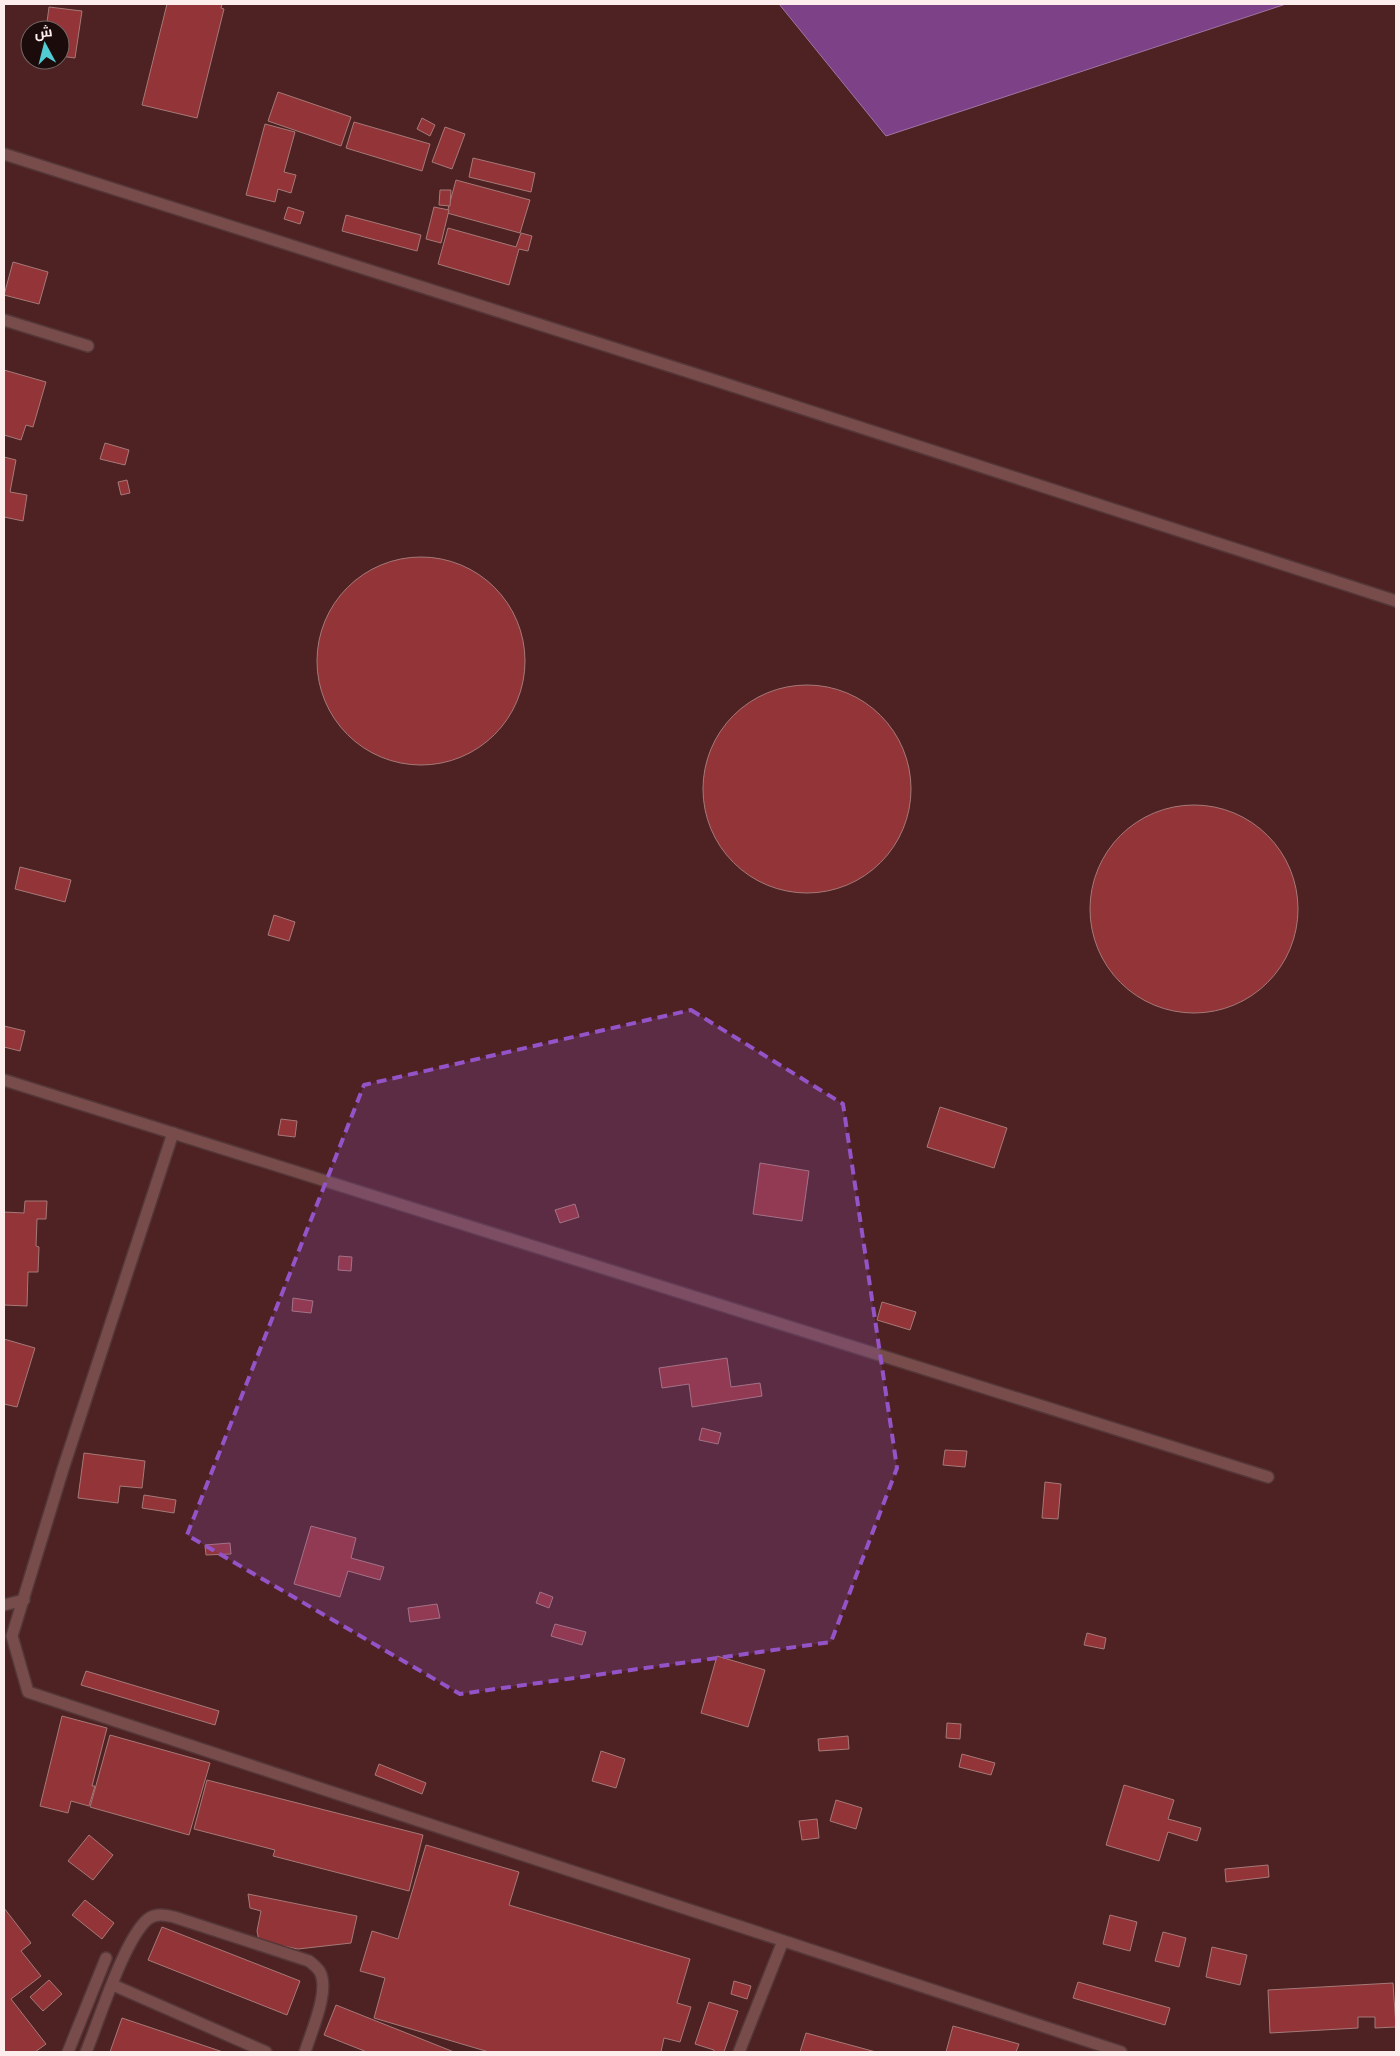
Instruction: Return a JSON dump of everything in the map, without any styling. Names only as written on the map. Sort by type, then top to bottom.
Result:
[{"type":"lane","points":[[4,154],[698,375],[1396,601]]},
{"type":"lane","points":[[4,320],[88,346]]},
{"type":"lane","points":[[4,1080],[1268,1477]]},
{"type":"lane","points":[[173,1133],[63,1469],[12,1636],[28,1692],[1121,2052]]},
{"type":"lane","points":[[4,1605],[24,1600]]},
{"type":"lane","points":[[86,2052],[129,1944],[148,1919],[158,1914],[174,1917],[308,1961],[316,1966],[320,1973],[323,1994],[305,2052]]},
{"type":"lane","points":[[739,2052],[783,1941]]},
{"type":"lane","points":[[68,2052],[106,1958]]},
{"type":"lane","points":[[113,1985],[266,2052]]},
{"type":"highlighted area","points":[[691,1010],[843,1104],[897,1468],[831,1642],[460,1694],[187,1535],[364,1085]]},
{"type":"shaded area","points":[[4,4],[779,4],[886,136],[1286,4],[1396,4],[1396,2052],[4,2052]]},
{"type":"shaded area","points":[[779,4],[1286,4],[886,136]]},
{"type":"building","points":[[167,4],[222,4],[221,8],[224,9],[197,118],[142,105]]},
{"type":"building","points":[[49,7],[82,11],[75,58],[70,57],[70,20],[47,20]]},
{"type":"building","points":[[278,92],[351,117],[341,146],[268,121]]},
{"type":"building","points":[[422,118],[435,125],[430,136],[417,129]]},
{"type":"building","points":[[354,122],[430,144],[422,171],[346,148]]},
{"type":"building","points":[[265,124],[295,132],[284,172],[296,175],[291,193],[278,189],[275,202],[246,195]]},
{"type":"building","points":[[445,127],[465,134],[452,169],[432,162]]},
{"type":"building","points":[[473,158],[535,173],[531,192],[469,177]]},
{"type":"building","points":[[456,180],[530,200],[520,233],[447,213]]},
{"type":"building","points":[[440,190],[451,190],[450,206],[439,205]]},
{"type":"building","points":[[288,207],[304,212],[300,224],[284,219]]},
{"type":"building","points":[[434,207],[449,210],[441,243],[426,239]]},
{"type":"building","points":[[346,215],[421,235],[417,251],[342,231]]},
{"type":"building","points":[[448,228],[516,247],[521,233],[532,236],[528,251],[519,249],[509,285],[438,264]]},
{"type":"building","points":[[13,262],[48,272],[39,304],[4,295]]},
{"type":"building","points":[[4,370],[46,382],[33,427],[26,425],[21,440],[4,435]]},
{"type":"building","points":[[105,443],[129,450],[125,465],[100,459]]},
{"type":"building","points":[[4,457],[16,460],[10,492],[27,495],[23,521],[4,517]]},
{"type":"building","points":[[127,480],[130,493],[121,495],[118,482]]},
{"type":"building","points":[[421,557],[441,559],[461,565],[487,581],[501,595],[517,621],[523,641],[525,661],[523,681],[517,701],[501,727],[487,741],[461,757],[441,763],[421,765],[401,763],[381,757],[355,741],[341,727],[325,701],[319,681],[317,661],[319,641],[325,621],[341,595],[355,581],[381,565],[401,559]]},
{"type":"building","points":[[797,685],[817,685],[837,689],[856,697],[881,715],[894,731],[903,749],[911,779],[907,819],[903,829],[894,847],[881,863],[865,876],[837,889],[817,893],[797,893],[777,889],[758,881],[741,870],[726,855],[715,838],[707,819],[703,799],[703,779],[707,759],[715,740],[726,723],[741,708],[758,697],[777,689]]},
{"type":"building","points":[[1194,805],[1214,807],[1234,813],[1260,829],[1274,843],[1290,869],[1296,889],[1298,909],[1296,929],[1290,949],[1274,975],[1260,989],[1234,1005],[1214,1011],[1194,1013],[1174,1011],[1154,1005],[1128,989],[1114,975],[1098,949],[1092,929],[1090,909],[1092,889],[1098,869],[1114,843],[1128,829],[1154,813],[1174,807]]},
{"type":"building","points":[[20,867],[71,880],[65,902],[15,889]]},
{"type":"building","points":[[274,915],[295,922],[289,941],[268,935]]},
{"type":"building","points":[[4,1026],[25,1031],[20,1051],[4,1047]]},
{"type":"building","points":[[940,1107],[1007,1128],[994,1168],[927,1147]]},
{"type":"building","points":[[281,1119],[297,1121],[295,1137],[278,1135]]},
{"type":"building","points":[[760,1163],[809,1171],[802,1221],[753,1214]]},
{"type":"building","points":[[25,1201],[47,1201],[46,1219],[37,1219],[36,1246],[39,1247],[38,1272],[28,1272],[27,1306],[4,1305],[4,1212],[24,1213]]},
{"type":"building","points":[[575,1204],[579,1217],[560,1223],[555,1210]]},
{"type":"building","points":[[339,1256],[352,1257],[351,1271],[338,1270]]},
{"type":"building","points":[[293,1298],[313,1301],[311,1313],[292,1311]]},
{"type":"building","points":[[882,1302],[916,1312],[910,1330],[877,1320]]},
{"type":"building","points":[[4,1339],[35,1348],[17,1407],[4,1404]]},
{"type":"building","points":[[727,1358],[731,1387],[760,1383],[762,1396],[692,1407],[689,1384],[662,1388],[659,1368]]},
{"type":"building","points":[[702,1428],[721,1433],[718,1444],[699,1440]]},
{"type":"building","points":[[945,1450],[967,1451],[965,1467],[943,1465]]},
{"type":"building","points":[[84,1453],[145,1461],[142,1488],[120,1486],[118,1503],[78,1498]]},
{"type":"building","points":[[1045,1482],[1061,1484],[1058,1519],[1042,1518]]},
{"type":"building","points":[[144,1495],[176,1500],[174,1513],[142,1508]]},
{"type":"building","points":[[311,1526],[356,1538],[351,1558],[384,1567],[380,1580],[348,1571],[340,1597],[294,1584]]},
{"type":"building","points":[[230,1543],[231,1554],[206,1555],[205,1545]]},
{"type":"building","points":[[540,1592],[553,1597],[549,1608],[536,1603]]},
{"type":"building","points":[[437,1604],[440,1618],[410,1622],[408,1608]]},
{"type":"building","points":[[555,1624],[586,1632],[582,1645],[551,1636]]},
{"type":"building","points":[[1087,1633],[1106,1638],[1104,1649],[1084,1645]]},
{"type":"building","points":[[717,1656],[765,1670],[748,1727],[701,1713]]},
{"type":"building","points":[[86,1671],[219,1711],[215,1725],[81,1685]]},
{"type":"building","points":[[62,1716],[107,1728],[92,1786],[95,1786],[89,1806],[71,1801],[68,1813],[40,1806]]},
{"type":"building","points":[[947,1723],[961,1724],[960,1739],[946,1738]]},
{"type":"building","points":[[110,1735],[210,1763],[189,1835],[90,1807]]},
{"type":"building","points":[[848,1736],[849,1749],[819,1751],[818,1739]]},
{"type":"building","points":[[601,1751],[625,1759],[616,1788],[592,1781]]},
{"type":"building","points":[[962,1754],[995,1763],[991,1775],[959,1767]]},
{"type":"building","points":[[379,1764],[426,1783],[422,1794],[375,1775]]},
{"type":"building","points":[[207,1780],[423,1835],[409,1891],[273,1856],[275,1850],[194,1829]]},
{"type":"building","points":[[1124,1785],[1174,1800],[1168,1819],[1201,1828],[1197,1841],[1168,1832],[1159,1861],[1106,1845]]},
{"type":"building","points":[[836,1800],[862,1808],[856,1829],[830,1821]]},
{"type":"building","points":[[817,1819],[819,1838],[802,1840],[799,1821]]},
{"type":"building","points":[[89,1835],[113,1855],[93,1880],[68,1861]]},
{"type":"building","points":[[426,1845],[519,1872],[509,1905],[690,1959],[677,2003],[691,2007],[680,2042],[664,2038],[661,2052],[489,2052],[374,2018],[385,1978],[360,1971],[372,1931],[398,1939]]},
{"type":"building","points":[[1268,1865],[1269,1877],[1226,1882],[1225,1869]]},
{"type":"building","points":[[248,1894],[357,1916],[351,1943],[298,1949],[259,1941],[257,1931],[261,1911],[250,1908]]},
{"type":"building","points":[[85,1900],[114,1923],[102,1939],[72,1915]]},
{"type":"building","points":[[4,1908],[31,1943],[21,1951],[41,1976],[11,1999],[46,2044],[35,2052],[4,2052]]},
{"type":"building","points":[[1110,1915],[1137,1922],[1130,1951],[1103,1944]]},
{"type":"building","points":[[162,1927],[300,1981],[287,2015],[148,1960]]},
{"type":"building","points":[[1163,1932],[1186,1938],[1179,1967],[1155,1961]]},
{"type":"building","points":[[1212,1947],[1247,1955],[1240,1985],[1206,1977]]},
{"type":"building","points":[[49,1980],[62,1994],[43,2011],[30,1997]]},
{"type":"building","points":[[734,1981],[751,1986],[747,1999],[731,1994]]},
{"type":"building","points":[[1078,1982],[1170,2008],[1165,2025],[1073,1998]]},
{"type":"building","points":[[1393,1983],[1396,2027],[1375,2028],[1375,2017],[1358,2017],[1358,2028],[1270,2033],[1268,1990]]},
{"type":"building","points":[[709,2002],[738,2011],[724,2052],[714,2052],[714,2050],[695,2044]]},
{"type":"building","points":[[336,2005],[454,2052],[367,2052],[324,2035]]},
{"type":"building","points":[[122,2018],[223,2052],[110,2052]]},
{"type":"building","points":[[953,2026],[1019,2044],[1016,2052],[946,2052]]},
{"type":"building","points":[[806,2033],[876,2052],[800,2052]]}]
